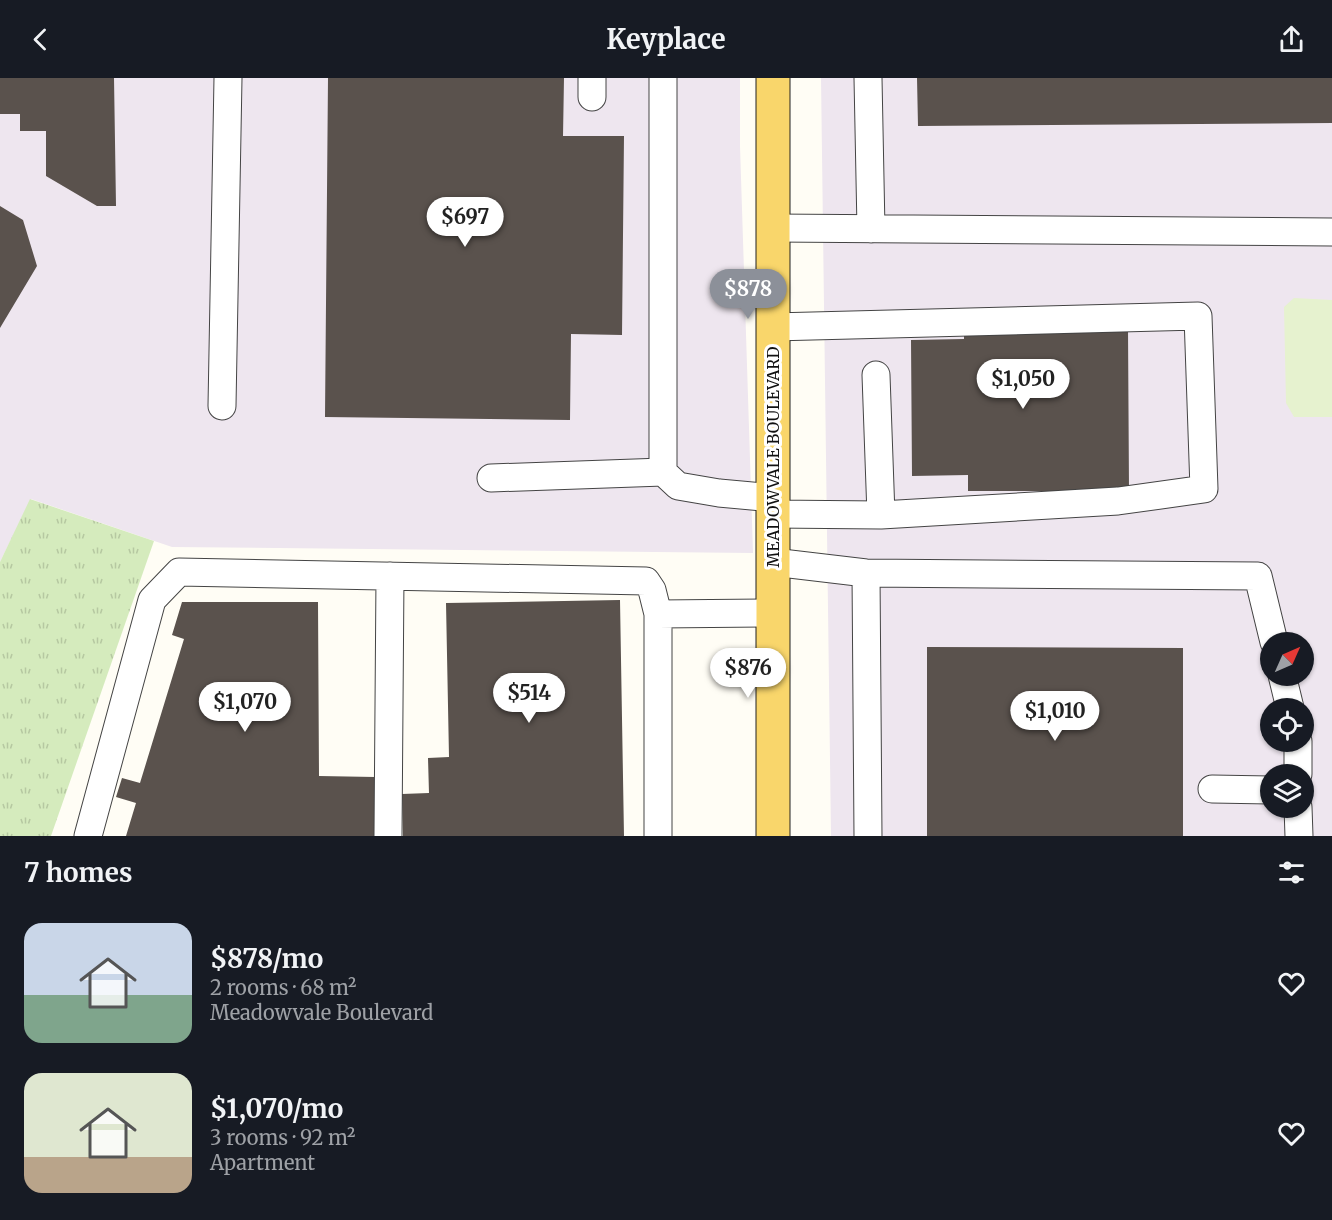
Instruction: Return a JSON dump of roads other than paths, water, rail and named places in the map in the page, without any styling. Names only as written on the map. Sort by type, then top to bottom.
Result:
[{"type":"main road","name":"MEADOWVALE BOULEVARD","points":[[773,78],[773,836]]},
{"type":"lane","points":[[222,406],[228,78]]},
{"type":"lane","points":[[663,78],[663,472]]},
{"type":"lane","points":[[868,78],[871,229]]},
{"type":"lane","points":[[773,228],[1332,232]]},
{"type":"lane","points":[[491,478],[663,472],[678,486],[773,506],[881,515],[1118,501],[1204,489],[1198,316],[773,327]]},
{"type":"lane","points":[[876,375],[881,515]]},
{"type":"lane","points":[[773,562],[866,573],[1258,576],[1272,632]]},
{"type":"lane","points":[[88,836],[152,600],[179,572],[646,581],[652,590],[658,614],[658,836]]},
{"type":"lane","points":[[866,573],[868,836]]},
{"type":"lane","points":[[388,836],[390,576]]},
{"type":"lane","points":[[658,614],[773,613]]},
{"type":"lane","points":[[1212,789],[1260,790]]},
{"type":"lane","points":[[1298,818],[1299,836]]}]
